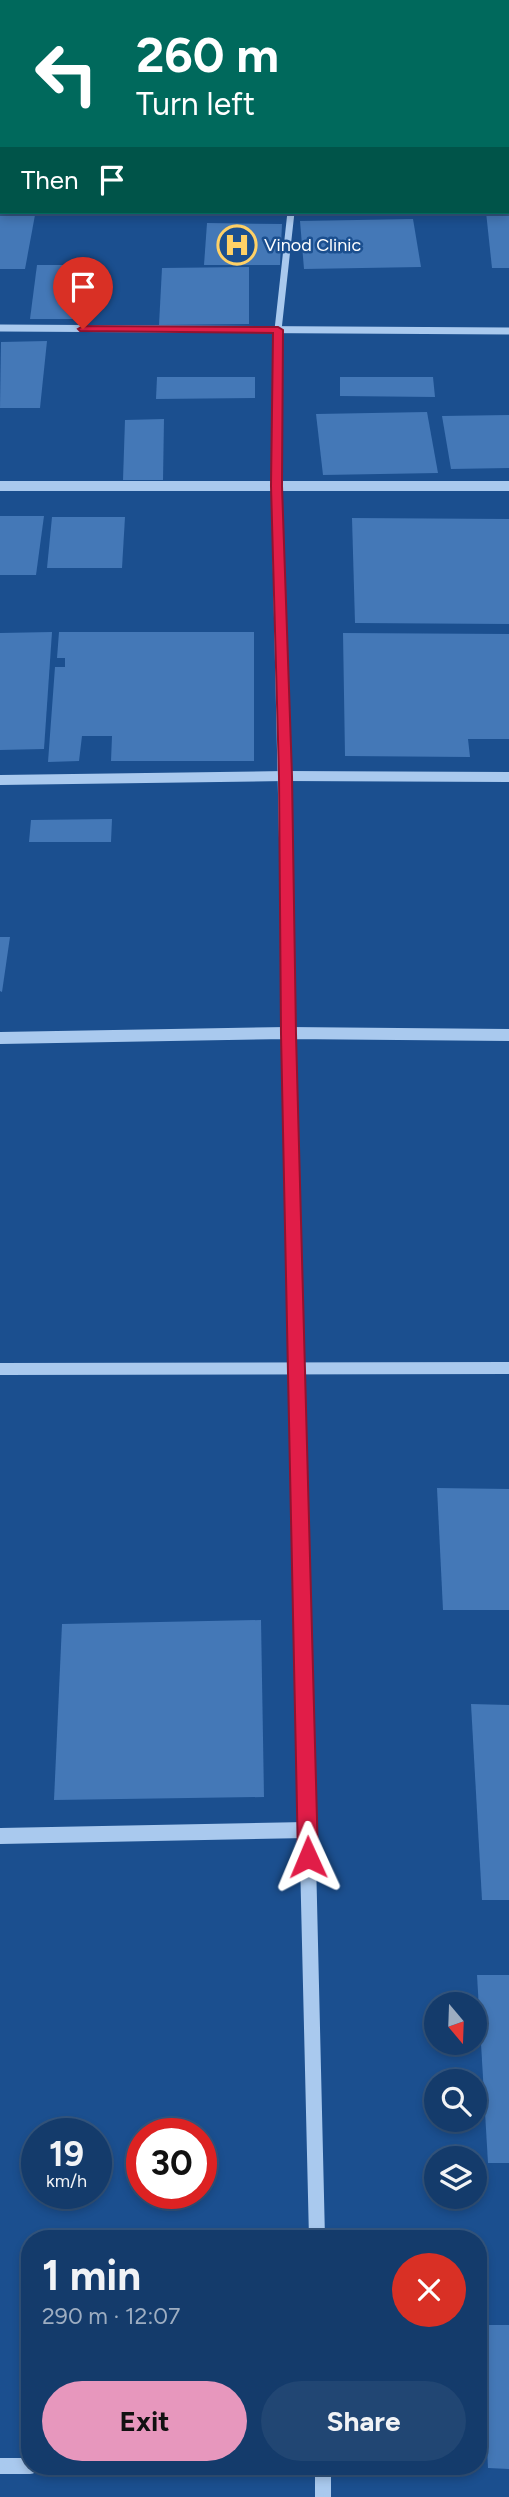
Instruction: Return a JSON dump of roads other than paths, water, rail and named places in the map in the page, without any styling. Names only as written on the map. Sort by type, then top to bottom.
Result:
[{"type":"street","points":[[291,214],[278,330],[276,486],[285,776],[288,1034],[317,2230]]},
{"type":"street","points":[[0,328],[509,331]]},
{"type":"street","points":[[0,486],[509,486]]},
{"type":"street","points":[[0,780],[285,776],[509,777]]},
{"type":"street","points":[[0,1038],[288,1034],[509,1035]]},
{"type":"street","points":[[0,1369],[509,1368]]},
{"type":"street","points":[[0,1836],[307,1829]]},
{"type":"street","points":[[0,2466],[21,2466]]},
{"type":"street","points":[[323,2475],[323,2497]]},
{"type":"place","name":"Vinod Clinic","points":[[237,245]]}]
